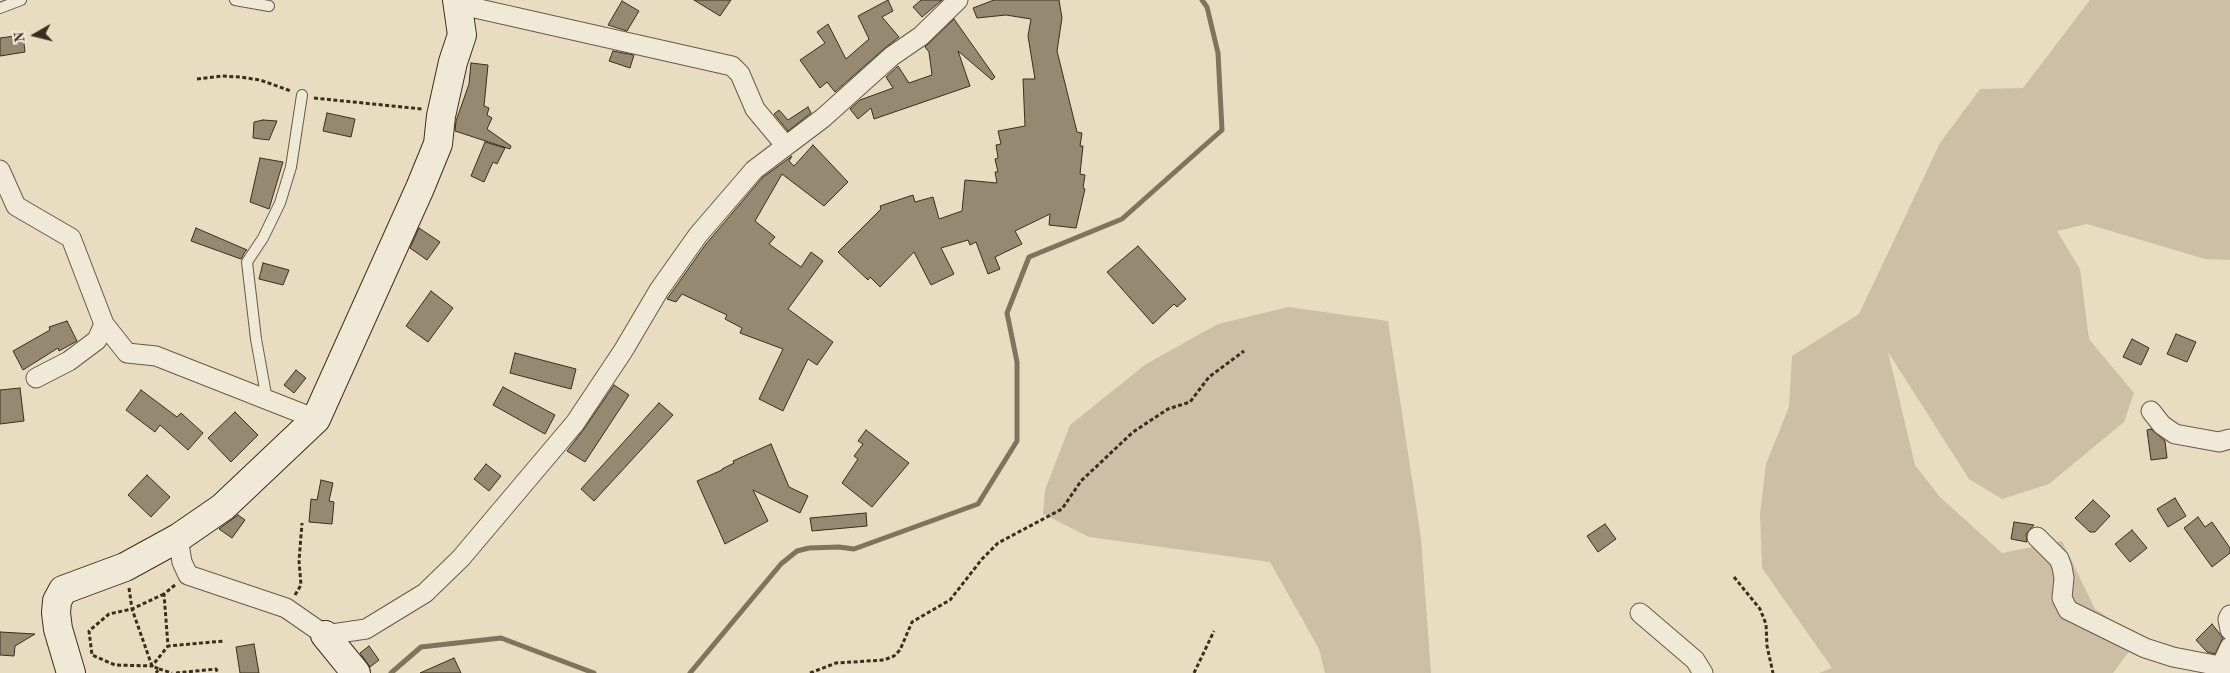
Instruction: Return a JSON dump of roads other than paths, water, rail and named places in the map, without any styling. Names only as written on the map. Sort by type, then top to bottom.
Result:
[{"type":"main road","points":[[71,673],[58,630],[58,601],[63,590],[125,567],[178,538],[223,507],[316,419],[438,144],[441,116],[453,62],[462,34],[457,2]]},
{"type":"main road","points":[[325,635],[356,673]]},
{"type":"street","points":[[178,538],[182,562],[188,575],[286,608],[325,635],[366,629],[392,615],[424,593],[460,558],[575,423],[623,351],[659,290],[698,235],[754,170],[823,118],[892,56],[920,36],[958,0]]},
{"type":"street","points":[[457,2],[732,66],[740,74],[755,109],[785,145]]},
{"type":"street","points":[[0,170],[16,206],[71,238],[104,324],[127,353],[156,356],[316,419]]},
{"type":"street","points":[[36,378],[69,361],[97,340],[104,324]]},
{"type":"street","points":[[2151,411],[2162,425],[2175,434],[2219,442],[2230,439]]},
{"type":"street","points":[[2037,537],[2058,559],[2062,567],[2062,598],[2068,610],[2145,648],[2174,657],[2227,669]]},
{"type":"street","points":[[1640,613],[1695,660],[1704,673]]},
{"type":"street","points":[[2230,615],[2228,619],[2230,630]]},
{"type":"street","points":[[2227,669],[2223,662],[2230,647]]},
{"type":"lane","points":[[0,8],[20,0]]},
{"type":"lane","points":[[235,0],[268,6]]},
{"type":"lane","points":[[267,400],[256,339],[247,262],[263,238],[280,203],[291,167],[302,95]]},
{"type":"waterway","points":[[690,673],[781,564],[797,551],[809,548],[839,547],[854,549],[978,504],[1017,441],[1017,362],[1007,313],[1029,257],[1122,219],[1222,130],[1218,53],[1207,7],[1202,0]]},
{"type":"waterway","points":[[391,673],[421,647],[501,638],[594,673]]}]
